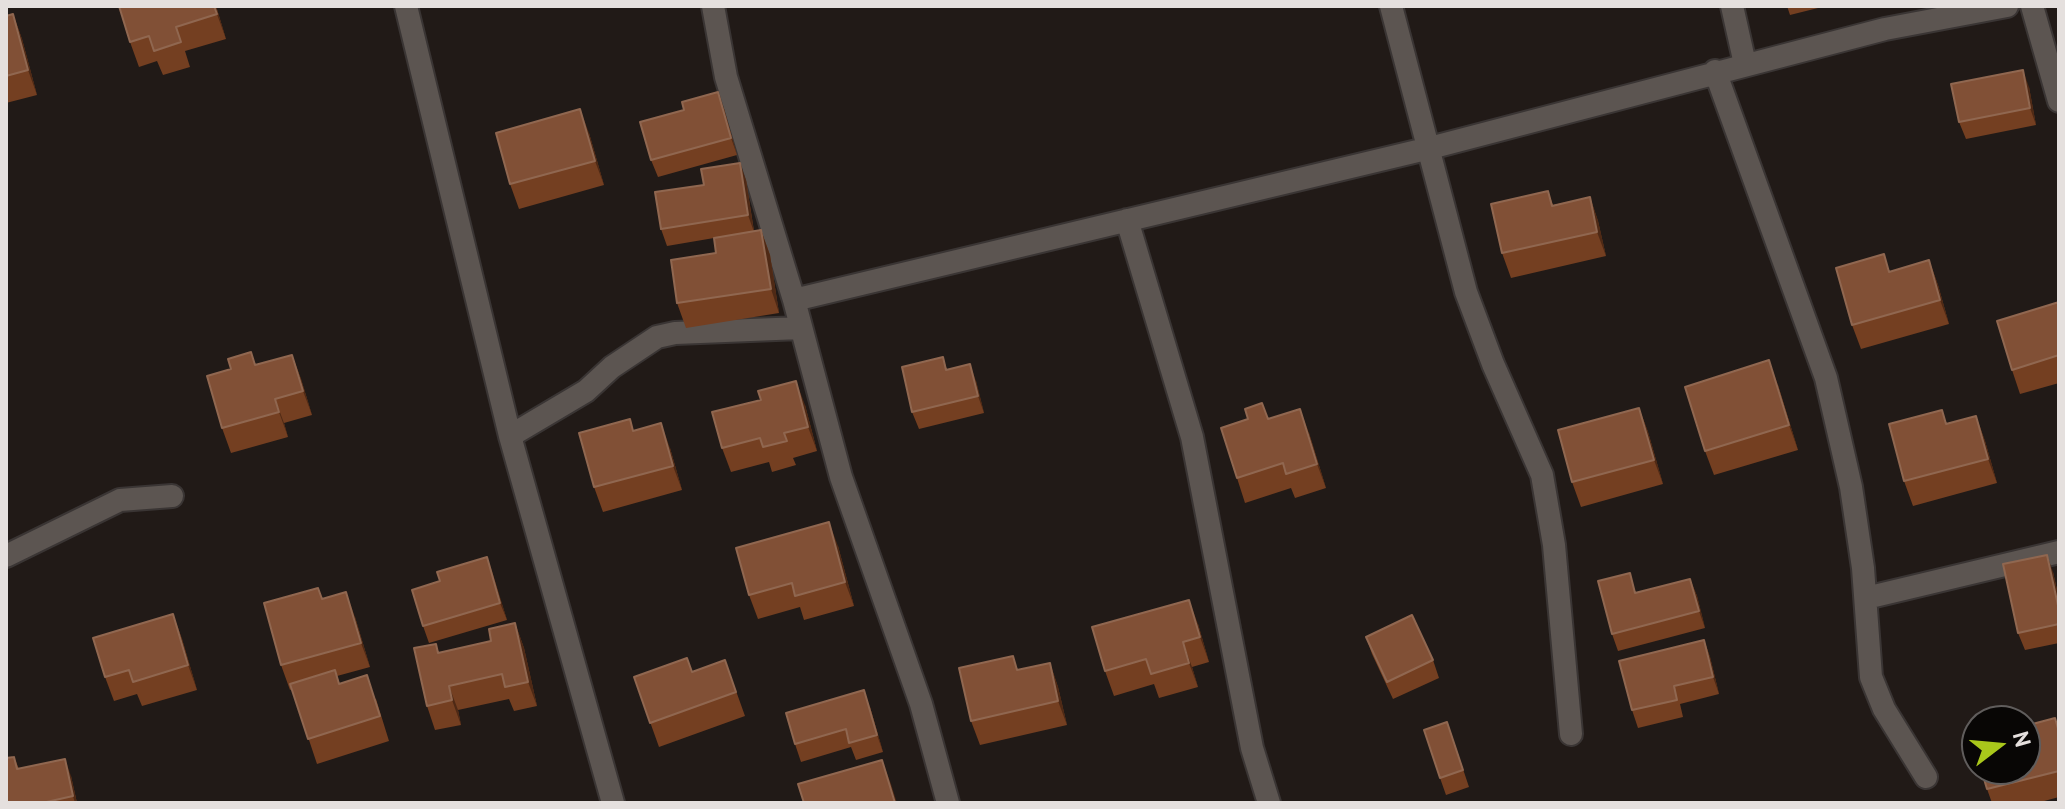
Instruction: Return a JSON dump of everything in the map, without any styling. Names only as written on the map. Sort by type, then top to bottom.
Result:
[{"type":"street","points":[[406,6],[510,436],[613,803]]},
{"type":"street","points":[[713,6],[726,77],[794,300],[841,477],[921,704],[948,803]]},
{"type":"street","points":[[1391,6],[1466,292],[1493,364],[1542,475],[1554,545],[1571,734]]},
{"type":"street","points":[[1732,6],[1745,64]]},
{"type":"street","points":[[794,300],[1430,148],[1885,29],[2007,6]]},
{"type":"street","points":[[2032,6],[2059,101]]},
{"type":"street","points":[[1715,71],[1826,378],[1851,487],[1866,598],[1871,677],[1884,709],[1926,777]]},
{"type":"street","points":[[1127,220],[1192,437],[1252,748],[1269,803]]},
{"type":"street","points":[[510,436],[586,391],[612,367],[657,337],[675,333],[801,328]]},
{"type":"street","points":[[6,556],[120,500],[172,496]]},
{"type":"street","points":[[1866,598],[2059,552]]},
{"type":"building","points":[[119,6],[214,6],[217,14],[176,27],[181,42],[154,51],[149,36],[130,42]]},
{"type":"building","points":[[13,14],[28,70],[6,76],[6,16]]},
{"type":"building","points":[[2023,70],[2030,108],[1959,122],[1951,84]]},
{"type":"building","points":[[718,92],[731,138],[651,160],[640,122],[684,110],[682,102]]},
{"type":"building","points":[[580,109],[595,161],[510,184],[496,133]]},
{"type":"building","points":[[740,163],[748,215],[661,229],[655,192],[704,185],[701,169]]},
{"type":"building","points":[[1548,191],[1552,206],[1590,197],[1597,232],[1502,253],[1491,204]]},
{"type":"building","points":[[761,230],[771,289],[677,303],[671,260],[716,253],[714,238]]},
{"type":"building","points":[[1884,254],[1889,272],[1929,260],[1940,300],[1852,325],[1836,268]]},
{"type":"building","points":[[2059,302],[2059,355],[2012,370],[1997,321]]},
{"type":"building","points":[[251,352],[255,365],[292,355],[303,391],[275,399],[279,412],[222,428],[207,376],[231,369],[228,359]]},
{"type":"building","points":[[943,357],[946,370],[970,364],[978,396],[912,412],[902,367]]},
{"type":"building","points":[[1769,360],[1789,425],[1705,451],[1685,387]]},
{"type":"building","points":[[796,381],[808,427],[784,433],[787,441],[763,447],[760,438],[722,448],[712,412],[761,400],[758,391]]},
{"type":"building","points":[[1262,403],[1268,419],[1300,409],[1317,464],[1286,474],[1283,463],[1237,478],[1221,428],[1248,419],[1245,409]]},
{"type":"building","points":[[1639,408],[1654,460],[1572,482],[1558,430]]},
{"type":"building","points":[[1942,410],[1946,424],[1976,416],[1988,459],[1904,481],[1889,424]]},
{"type":"building","points":[[630,419],[633,431],[661,423],[673,466],[594,487],[579,433]]},
{"type":"building","points":[[829,522],[845,582],[795,596],[792,583],[749,595],[736,548]]},
{"type":"building","points":[[2047,555],[2059,624],[2018,633],[2003,564]]},
{"type":"building","points":[[487,557],[500,603],[423,626],[412,590],[440,581],[437,572]]},
{"type":"building","points":[[1630,573],[1635,593],[1690,579],[1699,611],[1612,634],[1598,581]]},
{"type":"building","points":[[318,588],[322,599],[346,592],[361,643],[281,665],[264,603]]},
{"type":"building","points":[[1189,600],[1200,637],[1183,642],[1189,663],[1151,674],[1146,659],[1105,671],[1092,627]]},
{"type":"building","points":[[173,614],[188,665],[133,682],[129,670],[105,677],[93,638]]},
{"type":"building","points":[[1412,615],[1433,660],[1387,682],[1366,637]]},
{"type":"building","points":[[515,623],[528,682],[505,687],[502,674],[449,686],[452,700],[427,706],[414,648],[436,644],[438,653],[491,641],[489,629]]},
{"type":"building","points":[[1704,640],[1713,677],[1674,686],[1677,700],[1632,710],[1619,661]]},
{"type":"building","points":[[1013,656],[1017,670],[1050,663],[1058,701],[971,721],[959,668]]},
{"type":"building","points":[[687,658],[692,672],[725,660],[736,692],[650,723],[634,677]]},
{"type":"building","points":[[335,670],[339,684],[367,675],[380,716],[308,739],[290,684]]},
{"type":"building","points":[[864,690],[877,735],[849,743],[846,729],[795,744],[786,713]]},
{"type":"building","points":[[2055,718],[2059,732],[2059,771],[2041,776],[2041,722]]},
{"type":"building","points":[[1447,722],[1463,770],[1440,778],[1424,730]]},
{"type":"building","points":[[14,757],[17,769],[65,759],[73,796],[42,803],[6,803],[6,758]]},
{"type":"building","points":[[882,760],[895,803],[804,803],[798,784]]}]
